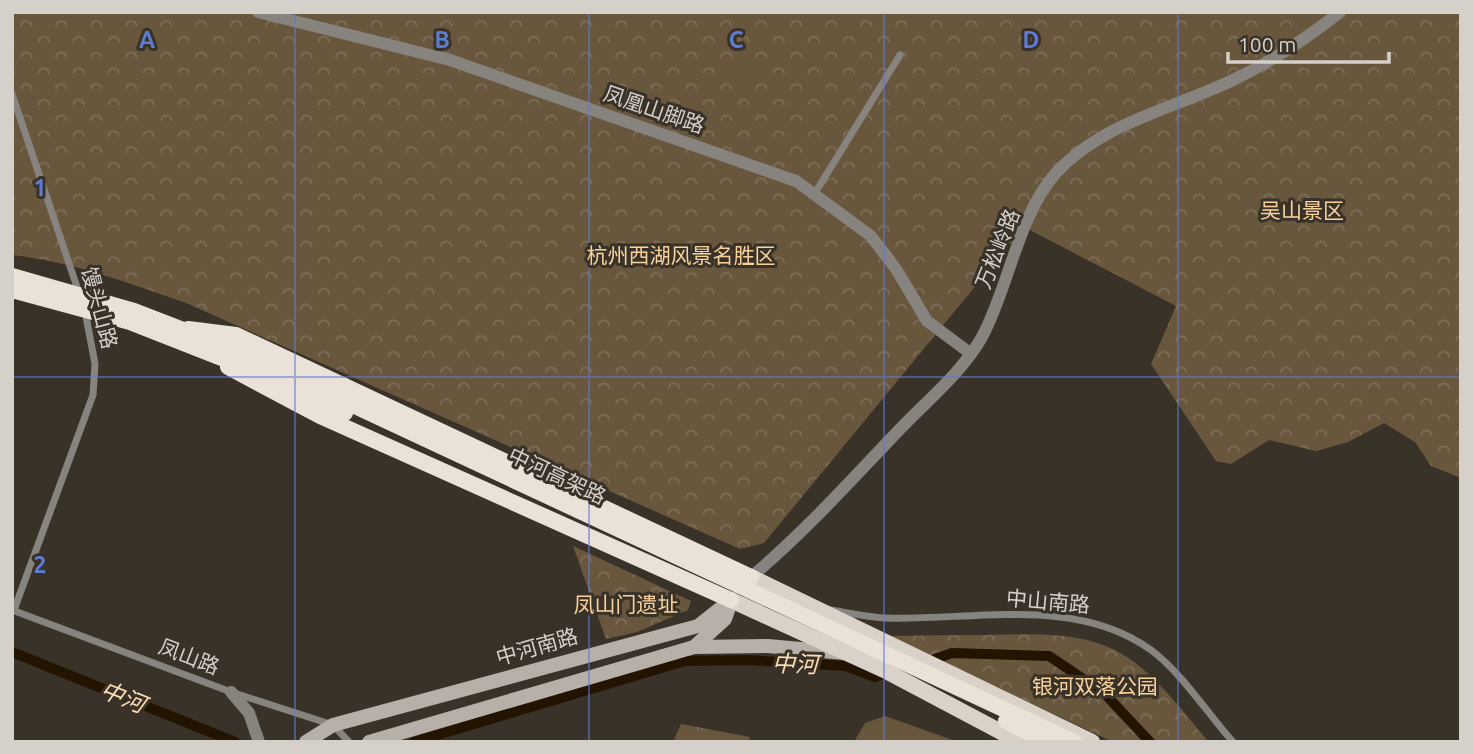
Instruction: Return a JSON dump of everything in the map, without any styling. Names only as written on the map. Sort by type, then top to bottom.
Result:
[{"type":"highway","name":"中河高架路","points":[[12,276],[134,312],[247,356],[1074,742]]},
{"type":"highway","name":"中河高架路","points":[[12,290],[130,322],[206,352],[731,587],[903,668],[1047,742]]},
{"type":"highway","points":[[177,328],[236,335],[751,577]]},
{"type":"highway","points":[[206,352],[224,365],[320,416],[732,600]]},
{"type":"main road","points":[[694,647],[725,619],[732,600],[751,577],[1092,742]]},
{"type":"main road","name":"中河南路","points":[[306,742],[333,725],[698,626],[732,600],[891,673],[1020,742]]},
{"type":"main road","name":"中河南路","points":[[369,742],[694,647],[768,646],[850,654]]},
{"type":"street","name":"凤凰山脚路","points":[[258,12],[450,60],[796,181],[871,236],[927,321],[970,353]]},
{"type":"street","name":"万松岭路","points":[[751,577],[833,500],[970,353],[995,309],[1037,203],[1056,174],[1072,159],[1119,128],[1254,69],[1340,12]]},
{"type":"street","points":[[815,193],[900,55]]},
{"type":"street","name":"馒头山路","points":[[12,94],[87,317],[95,364],[94,387],[87,414],[13,610]]},
{"type":"street","name":"中山南路","points":[[812,607],[883,618],[1010,615],[1066,618],[1109,627],[1153,652],[1233,742]]},
{"type":"street","name":"凤山路","points":[[13,610],[231,692],[333,725],[349,742]]},
{"type":"street","points":[[231,692],[249,713],[258,738]]},
{"type":"green space","name":"杭州西湖风景名胜区","points":[[12,12],[1461,12],[1461,478],[1431,466],[1415,442],[1384,423],[1348,442],[1316,451],[1269,440],[1231,464],[1216,461],[1151,364],[1176,306],[1024,227],[764,543],[740,549],[186,303],[79,268],[12,255]]},
{"type":"green space","points":[[740,51],[758,61],[741,91],[723,81]]},
{"type":"green space","name":"凤山门遗址","points":[[573,546],[691,601],[688,610],[637,632],[606,639]]},
{"type":"green space","name":"银河双落公园","points":[[1045,635],[1085,640],[1122,654],[1146,672],[1168,694],[1209,742],[1113,742],[888,636]]},
{"type":"green space","points":[[885,716],[958,742],[854,742],[865,723]]},
{"type":"green space","points":[[681,724],[750,737],[748,742],[673,742]]},
{"type":"waterway","name":"中河","points":[[12,652],[235,742]]},
{"type":"waterway","name":"中河","points":[[926,662],[952,653],[1049,656],[1104,693],[1150,742]]},
{"type":"waterway","name":"中河","points":[[414,742],[685,661],[746,660],[846,666],[875,677],[890,672]]},
{"type":"park label","name":"吴山景区","points":[[1302,211]]}]
